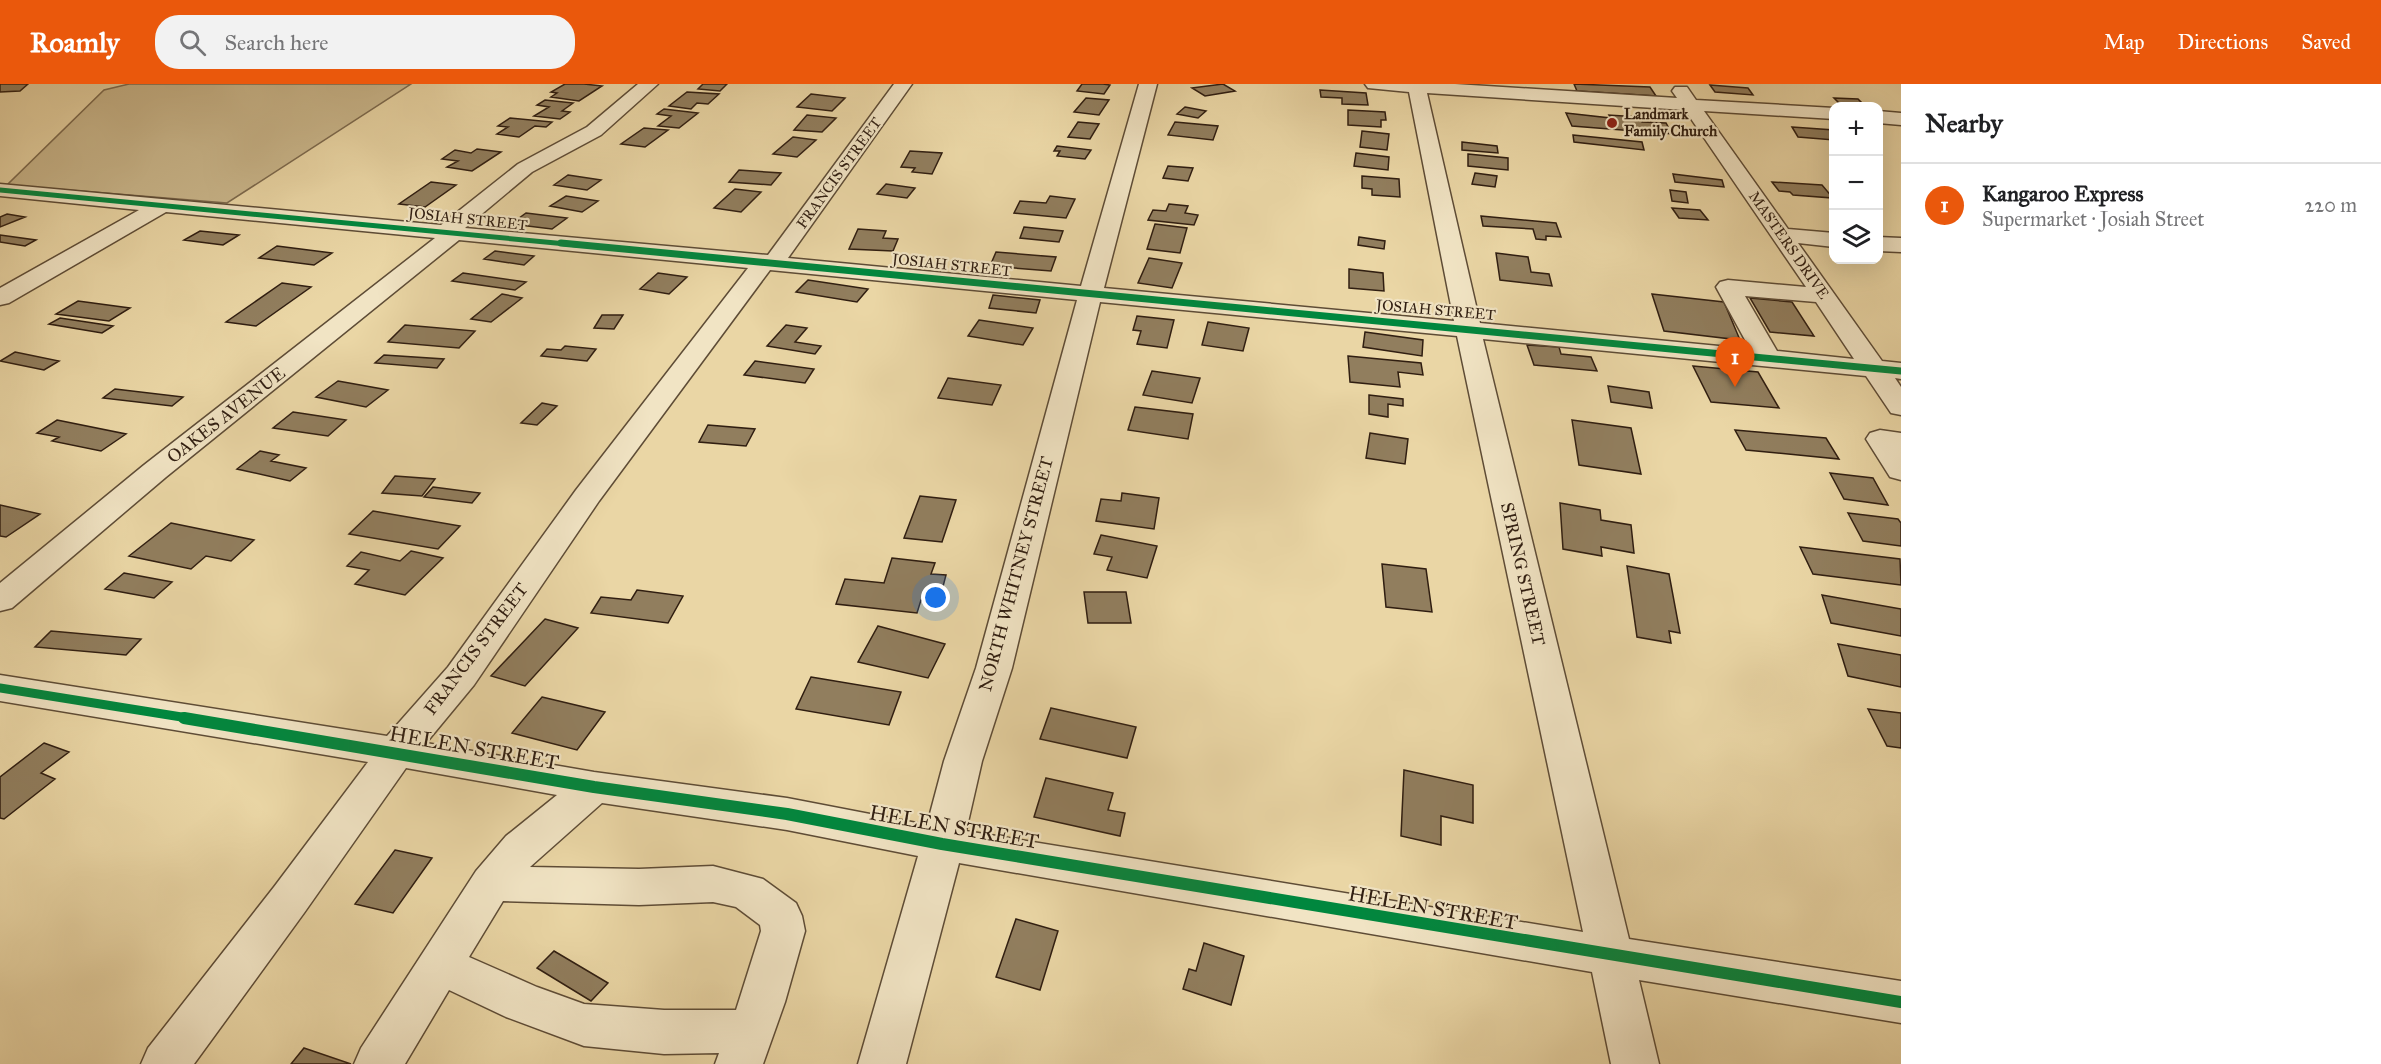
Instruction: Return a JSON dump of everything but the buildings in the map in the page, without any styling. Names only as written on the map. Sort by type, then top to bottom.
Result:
[{"type":"street","name":"OAKES AVENUE","points":[[0,600],[164,464],[451,233],[525,168],[594,131],[649,84]]},
{"type":"street","name":"FRANCIS STREET","points":[[165,1064],[289,900],[396,752],[461,676],[587,496],[770,262],[903,84]]},
{"type":"street","name":"NORTH WHITNEY STREET","points":[[882,1064],[923,921],[963,761],[994,668],[1065,387],[1148,84]]},
{"type":"street","points":[[1374,84],[1562,90],[1690,105],[1829,114]]},
{"type":"street","name":"MASTERS DRIVE","points":[[1675,84],[1901,407]]},
{"type":"street","name":"SPRING STREET","points":[[1416,85],[1495,452],[1635,1064]]},
{"type":"street","points":[[1883,117],[1901,119]]},
{"type":"street","name":"JOSIAH STREET","points":[[0,190],[1901,371]]},
{"type":"street","points":[[0,298],[161,206]]},
{"type":"street","points":[[1782,235],[1829,240]]},
{"type":"street","points":[[1883,244],[1901,245]]},
{"type":"street","points":[[1768,358],[1728,287],[1824,296]]},
{"type":"street","points":[[1901,442],[1880,439],[1901,471]]},
{"type":"street","name":"HELEN STREET","points":[[0,688],[396,752],[594,787],[787,814],[942,844],[1901,1002]]},
{"type":"street","points":[[378,1064],[491,883],[521,848],[594,787]]},
{"type":"street","points":[[440,965],[522,1002],[584,1024],[664,1032],[745,1048],[762,1002],[783,931],[780,916],[748,892],[713,884],[639,887],[491,883]]},
{"type":"shaded area","points":[[129,84],[411,84],[227,203],[7,185],[104,90]]},
{"type":"cycle path","points":[[0,190],[1901,371]]},
{"type":"cycle path","points":[[0,688],[396,752],[594,787],[787,814],[942,844],[1901,1002]]},
{"type":"place","name":"Landmark Family Church","points":[[1612,123]]},
{"type":"place","name":"Kangaroo Express","points":[[1735,387]]}]
